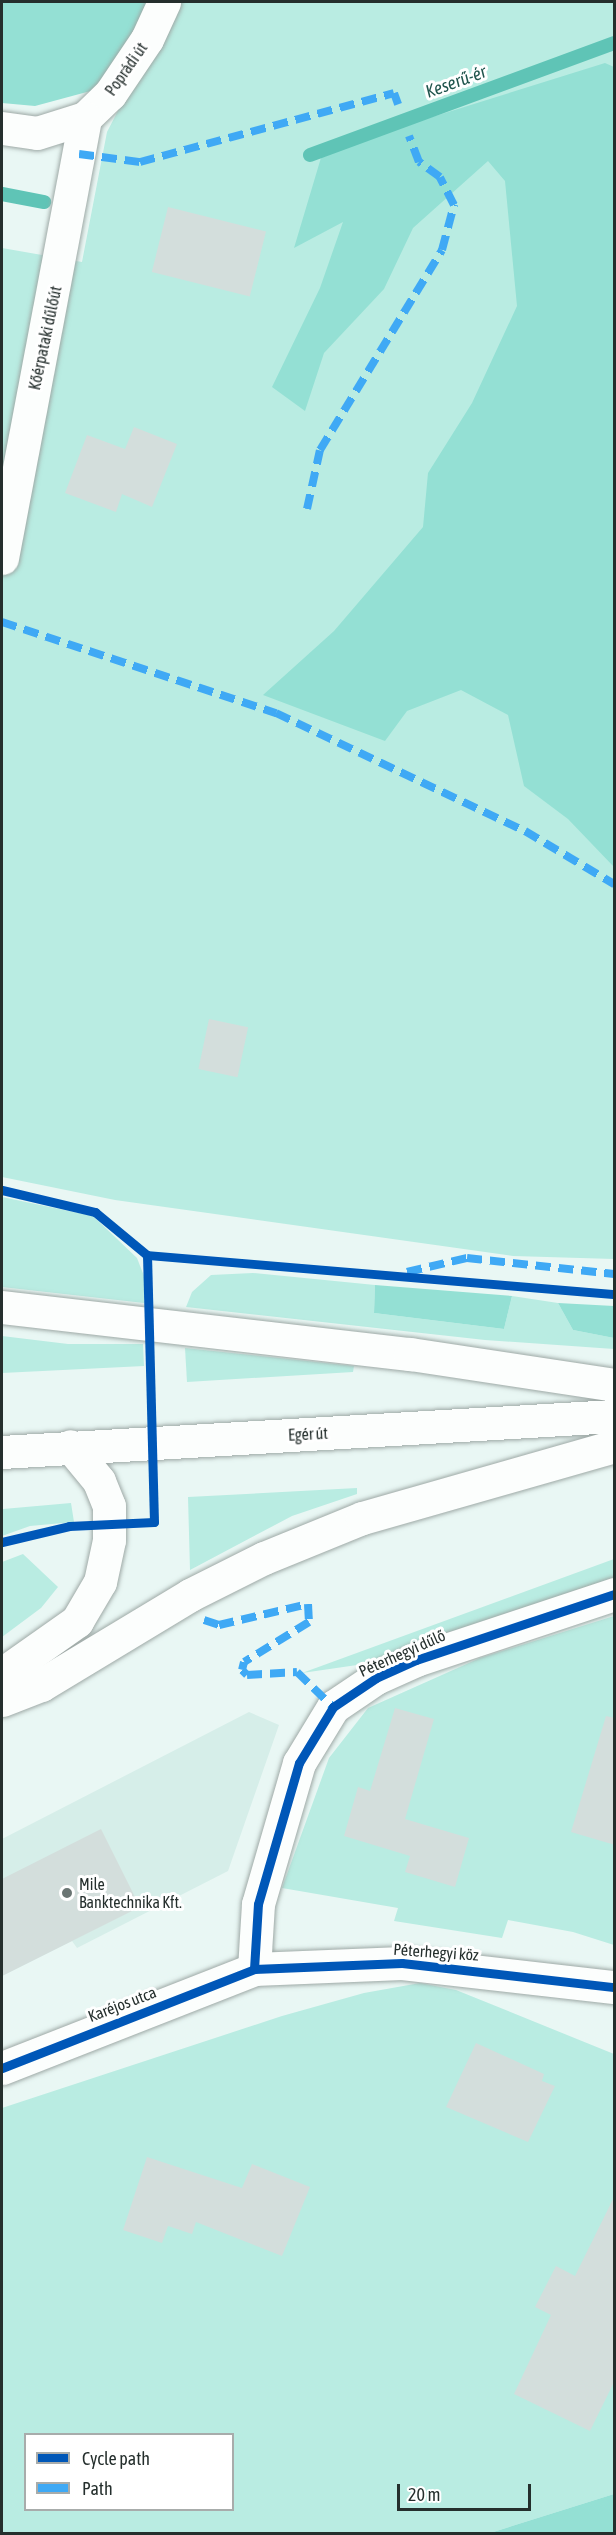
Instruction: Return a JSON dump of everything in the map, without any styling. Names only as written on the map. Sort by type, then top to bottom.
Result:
[{"type":"main road","name":"Poprádi út","points":[[2,128],[37,133],[85,118],[110,94],[147,39],[164,2]]},
{"type":"main road","name":"Kőérpataki dűlőút","points":[[2,558],[85,118]]},
{"type":"main road","points":[[2,1307],[410,1354],[615,1385]]},
{"type":"main road","name":"Egér út","points":[[2,1452],[70,1446],[615,1416]]},
{"type":"main road","points":[[2,1674],[77,1621],[100,1582],[110,1540],[109,1506],[99,1481],[70,1446]]},
{"type":"main road","points":[[2,1700],[40,1685],[190,1595],[264,1558],[362,1518],[615,1446]]},
{"type":"main road","name":"Péterhegyi dűlő","points":[[254,1969],[258,1904],[299,1763],[333,1707],[352,1692],[416,1660],[615,1594]]},
{"type":"main road","name":"Péterhegyi köz","points":[[254,1969],[402,1962],[615,1987]]},
{"type":"main road","name":"Karéjos utca","points":[[2,2068],[254,1969]]},
{"type":"shaded area","points":[[249,1712],[279,1725],[228,1871],[77,1948],[72,1941],[2,1976],[2,1839]]},
{"type":"green space","points":[[2,2],[155,2],[98,89],[35,106],[2,103]]},
{"type":"green space","points":[[174,2],[614,2],[614,1259],[513,1256],[115,1200],[2,1177],[2,248],[82,262],[107,132]]},
{"type":"green space","points":[[605,63],[614,67],[614,867],[568,819],[524,786],[508,715],[461,690],[407,711],[385,741],[263,695],[334,631],[423,527],[428,473],[472,403],[517,306],[505,181],[488,161],[413,228],[384,289],[324,353],[305,411],[272,387],[320,288],[343,222],[294,248],[323,151]]},
{"type":"green space","points":[[2,1197],[93,1216],[137,1258],[144,1276],[144,1303],[2,1287]]},
{"type":"green space","points":[[253,1273],[375,1285],[374,1313],[504,1329],[512,1296],[558,1303],[573,1330],[614,1338],[614,1349],[485,1340],[186,1307],[192,1292],[211,1275]]},
{"type":"green space","points":[[375,1285],[512,1296],[504,1329],[374,1313]]},
{"type":"green space","points":[[558,1303],[614,1306],[614,1338],[573,1330]]},
{"type":"green space","points":[[2,1336],[68,1344],[143,1344],[144,1366],[2,1373]]},
{"type":"green space","points":[[185,1348],[354,1366],[353,1372],[187,1382]]},
{"type":"green space","points":[[357,1488],[357,1494],[292,1516],[190,1570],[188,1497]]},
{"type":"green space","points":[[71,1503],[74,1522],[30,1526],[2,1536],[3,1509]]},
{"type":"green space","points":[[23,1554],[58,1587],[41,1608],[2,1637],[2,1562]]},
{"type":"green space","points":[[614,1559],[614,1581],[364,1664],[302,1673]]},
{"type":"green space","points":[[614,1616],[614,1945],[573,1932],[508,1920],[502,1938],[394,1921],[398,1908],[282,1888],[329,1758],[368,1708],[480,1658]]},
{"type":"green space","points":[[420,1983],[456,1990],[614,2054],[614,2494],[490,2533],[2,2533],[2,2108],[282,2016],[364,1993]]},
{"type":"green space","points":[[614,2494],[614,2533],[490,2533]]},
{"type":"building","points":[[168,207],[266,231],[250,296],[152,272]]},
{"type":"building","points":[[134,427],[177,444],[152,507],[122,494],[116,512],[65,493],[87,435],[125,449]]},
{"type":"building","points":[[209,1019],[248,1027],[238,1077],[198,1069]]},
{"type":"building","points":[[395,1708],[434,1719],[405,1819],[469,1838],[455,1887],[405,1872],[410,1856],[344,1836],[358,1787],[370,1791]]},
{"type":"building","points":[[606,1716],[615,1718],[615,1845],[571,1832]]},
{"type":"building","name":"Mile Banktechnika Kft.","points":[[101,1829],[140,1907],[2,1976],[2,1879]]},
{"type":"building","points":[[476,2043],[544,2074],[542,2081],[555,2086],[528,2142],[446,2107]]},
{"type":"building","points":[[147,2157],[242,2188],[252,2164],[310,2187],[282,2256],[196,2222],[192,2234],[168,2226],[162,2243],[123,2230]]},
{"type":"building","points":[[615,2195],[615,2380],[590,2431],[514,2394],[551,2315],[535,2307],[556,2266],[575,2276]]},
{"type":"waterway","name":"Keserű-ér","points":[[310,155],[614,43]]},
{"type":"waterway","name":"Keserű-ér","points":[[2,194],[44,202]]},
{"type":"marked path","points":[[79,154],[140,162],[394,93],[398,104]]},
{"type":"marked path","points":[[307,509],[320,450],[442,250],[454,205],[440,177],[419,162],[409,136]]},
{"type":"marked path","points":[[2,622],[276,713],[525,831],[614,884]]},
{"type":"marked path","points":[[407,1272],[467,1258],[614,1274]]},
{"type":"marked path","points":[[204,1620],[219,1625],[308,1604],[309,1622],[244,1662],[242,1670],[247,1675],[297,1672],[333,1707]]},
{"type":"cycle path","points":[[2,1190],[95,1212],[147,1255],[614,1294]]},
{"type":"cycle path","points":[[2,1542],[69,1526],[154,1522],[147,1255]]},
{"type":"cycle path","points":[[254,1969],[258,1904],[299,1763],[333,1707],[376,1678],[416,1660],[614,1594]]},
{"type":"cycle path","points":[[2,2068],[254,1969],[402,1963],[614,1987]]},
{"type":"place","name":"Mile Banktechnika Kft.","points":[[67,1893]]}]
